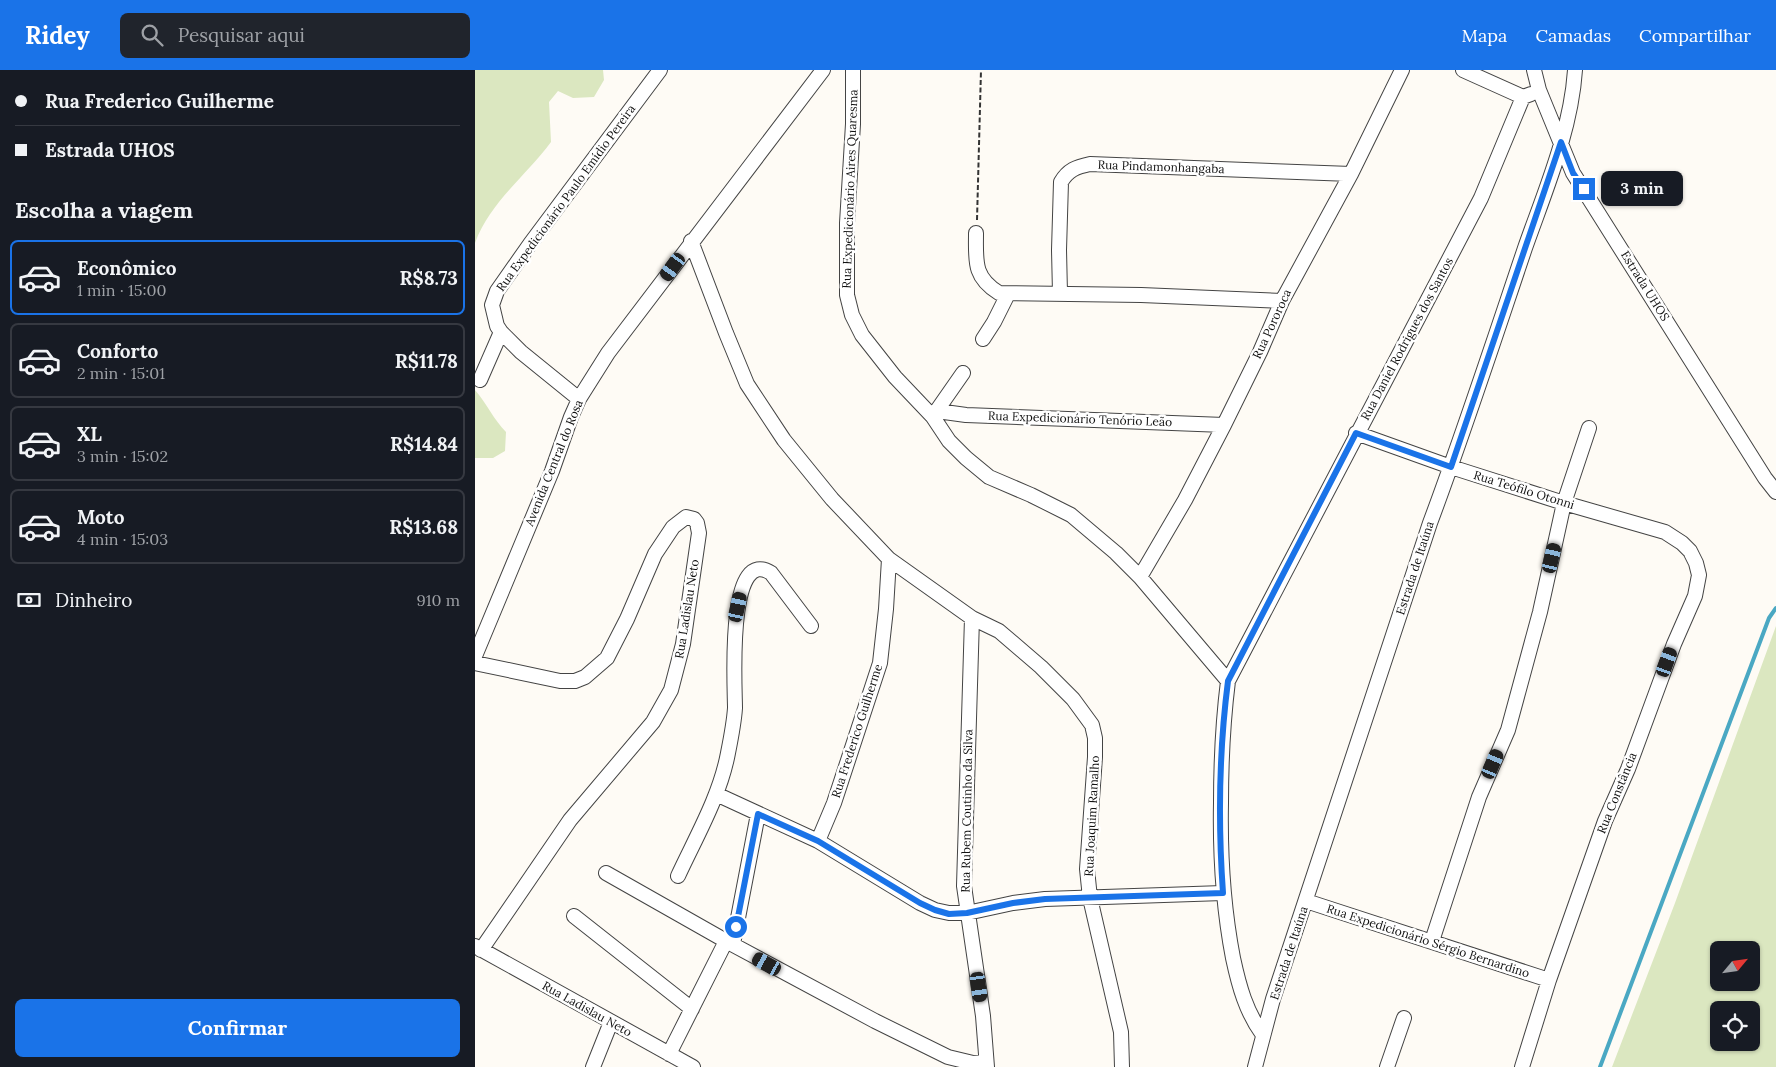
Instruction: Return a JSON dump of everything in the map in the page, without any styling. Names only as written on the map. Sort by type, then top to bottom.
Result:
[{"type":"street","name":"Rua Expedicionário Paulo Emídio Pereira","points":[[579,399],[521,352],[501,332],[497,326],[492,305],[497,292],[558,205],[660,70]]},
{"type":"street","name":"Avenida Central do Rosa","points":[[475,656],[552,471],[579,399],[608,353],[691,241],[823,70]]},
{"type":"street","name":"Rua Expedicionário Aires Quaresma","points":[[853,70],[853,124],[847,223],[847,295],[852,315],[863,335],[895,376],[935,414],[949,441],[966,458],[989,477],[1071,515],[1116,553],[1140,577],[1228,681]]},
{"type":"street","name":"Rua Pororoca","points":[[1140,577],[1185,500],[1224,425],[1260,352],[1282,300],[1351,174],[1402,70]]},
{"type":"street","points":[[1463,70],[1523,97],[1539,90]]},
{"type":"street","name":"Estrada UHOS","points":[[1534,70],[1539,90],[1573,173],[1765,478],[1776,492]]},
{"type":"street","name":"Estrada de Itaúna","points":[[1255,1067],[1263,1035],[1306,901],[1430,523],[1451,467],[1561,142],[1574,86],[1575,70]]},
{"type":"street","name":"Rua Daniel Rodrigues dos Santos","points":[[1263,1035],[1255,1024],[1240,991],[1229,938],[1223,893],[1220,851],[1221,777],[1228,681],[1356,433],[1481,198],[1523,97]]},
{"type":"street","name":"Rua Pindamonhangaba","points":[[1060,294],[1061,182],[1066,173],[1077,167],[1089,164],[1351,174]]},
{"type":"street","points":[[976,232],[978,270],[983,280],[999,293],[1282,300]]},
{"type":"street","name":"Rua Joaquim Ramalho","points":[[691,241],[747,384],[784,440],[832,499],[889,559],[972,618],[999,631],[1041,667],[1073,699],[1092,725],[1095,738],[1095,757],[1087,869],[1089,898],[1121,1032],[1122,1067]]},
{"type":"street","points":[[983,339],[1008,294]]},
{"type":"street","points":[[480,380],[501,332]]},
{"type":"street","points":[[935,414],[963,373]]},
{"type":"street","name":"Rua Expedicionário Tenório Leão","points":[[935,414],[1224,425]]},
{"type":"street","points":[[1433,941],[1479,797],[1508,730],[1540,612],[1564,504],[1589,428]]},
{"type":"street","name":"Rua Teófilo Otonni","points":[[1356,433],[1564,504],[1665,532]]},
{"type":"street","name":"Rua Ladislau Neto","points":[[475,663],[560,681],[575,681],[585,676],[607,658],[627,620],[655,554],[673,527],[686,517],[694,519],[697,523],[699,533],[683,644],[671,690],[653,722],[570,820],[478,948],[693,1067]]},
{"type":"street","name":"Rua Constância","points":[[1522,1067],[1549,980],[1605,821],[1628,769],[1674,644],[1695,596],[1699,575],[1697,563],[1690,551],[1682,543],[1665,532]]},
{"type":"street","name":"Rua Frederico Guilherme","points":[[818,841],[834,803],[880,663],[889,559]]},
{"type":"street","points":[[678,876],[716,794],[728,755],[734,714],[734,643],[741,589],[746,578],[759,568],[771,573],[811,626]]},
{"type":"street","name":"Rua Rubem Coutinho da Silva","points":[[606,873],[729,943],[875,1021],[948,1057],[986,1064],[983,1016],[964,886],[972,618]]},
{"type":"street","points":[[716,794],[818,841],[920,903],[949,914],[967,913],[1013,903],[1045,899],[1223,893]]},
{"type":"street","points":[[669,1054],[729,943],[758,814]]},
{"type":"street","name":"Rua Expedicionário Sérgio Bernardino","points":[[1306,901],[1549,980]]},
{"type":"street","points":[[574,916],[692,1009]]},
{"type":"street","points":[[1387,1067],[1404,1018]]},
{"type":"street","points":[[593,1067],[611,1022]]},
{"type":"path","points":[[976,232],[981,70]]},
{"type":"green space","points":[[475,70],[603,70],[604,80],[594,97],[573,98],[558,91],[549,102],[551,142],[499,202],[482,228],[475,243]]},
{"type":"green space","points":[[475,390],[506,432],[505,451],[493,458],[475,458]]},
{"type":"green space","points":[[1776,626],[1776,1067],[1612,1067],[1675,903]]},
{"type":"waterway","points":[[1600,1067],[1769,618],[1776,608]]},
{"type":"route","points":[[736,927],[758,814],[818,841],[920,903],[949,914],[967,913],[1013,903],[1045,899],[1223,893],[1220,851],[1221,777],[1228,681],[1310,526],[1356,433],[1451,467],[1561,142],[1573,173],[1584,189]]}]
